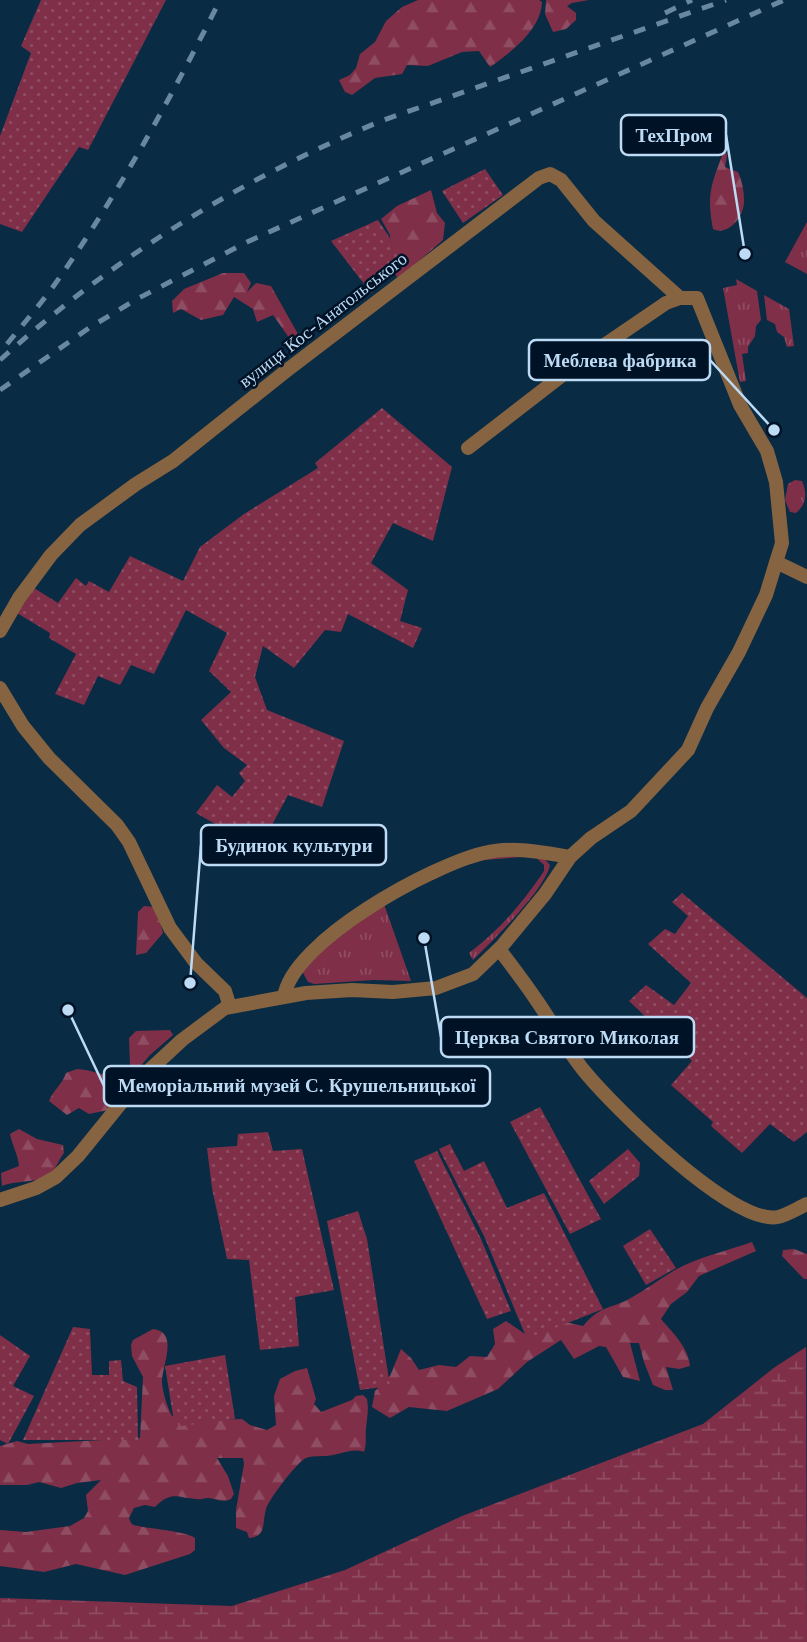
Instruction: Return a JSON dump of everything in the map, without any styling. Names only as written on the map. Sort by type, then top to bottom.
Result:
[{"type":"street","name":"вулиця Кос-Анатольського","points":[[0,631],[19,598],[51,555],[80,525],[173,461],[286,370],[539,178],[550,174],[561,180],[594,221],[680,298]]},
{"type":"street","points":[[0,1200],[36,1188],[56,1177],[78,1156],[142,1077],[208,1019],[230,1007],[352,989],[393,992],[436,988],[473,974],[499,949],[545,894],[570,857],[591,838],[631,811],[688,750],[706,708],[739,652],[766,595],[782,543],[776,482],[767,451],[740,405],[697,298],[680,298],[666,303],[578,363],[468,448]]},
{"type":"street","points":[[776,562],[807,577]]},
{"type":"street","points":[[0,688],[23,726],[49,758],[117,825],[130,842],[170,928],[195,963],[225,991],[230,1007]]},
{"type":"street","points":[[284,997],[286,983],[328,937],[369,907],[453,862],[486,852],[517,849],[570,857]]},
{"type":"street","points":[[499,949],[535,997],[582,1069],[662,1150],[710,1189],[754,1214],[777,1218],[807,1205]]},
{"type":"green space","points":[[41,0],[166,0],[88,150],[79,147],[22,232],[0,224],[0,136],[31,53],[21,46]]},
{"type":"green space","points":[[418,0],[542,2],[531,31],[490,67],[479,51],[462,52],[428,66],[407,65],[402,74],[375,78],[352,95],[345,92],[339,80],[350,75],[356,68],[360,54],[375,42],[386,21],[402,7]]},
{"type":"green space","points":[[546,0],[589,0],[567,6],[576,13],[576,20],[566,29],[553,32],[545,14]]},
{"type":"green space","points":[[724,150],[727,155],[725,167],[738,172],[743,186],[744,206],[735,223],[719,231],[713,229],[710,197]]},
{"type":"green space","points":[[485,169],[503,195],[463,223],[442,191]]},
{"type":"green space","points":[[431,190],[437,213],[445,223],[443,240],[398,279],[392,268],[390,235],[381,219],[397,206]]},
{"type":"green space","points":[[378,220],[407,264],[371,293],[331,241]]},
{"type":"green space","points":[[807,222],[807,274],[785,262]]},
{"type":"green space","points":[[223,273],[244,273],[251,283],[247,292],[256,283],[271,286],[303,343],[292,342],[273,315],[257,322],[253,309],[234,297],[223,315],[201,320],[181,309],[173,313],[172,301],[184,289]]},
{"type":"green space","points":[[736,279],[757,291],[761,320],[756,326],[748,353],[742,354],[746,381],[740,382],[723,288],[737,285]]},
{"type":"green space","points":[[764,295],[789,309],[794,346],[787,347],[775,324],[767,320]]},
{"type":"green space","points":[[382,408],[452,467],[433,541],[393,523],[371,563],[408,590],[400,621],[422,628],[413,648],[348,614],[341,632],[325,630],[294,668],[263,646],[255,677],[267,710],[344,741],[322,807],[288,795],[259,849],[196,813],[217,785],[232,797],[245,781],[239,773],[247,765],[224,748],[201,720],[231,692],[209,671],[227,633],[186,610],[154,674],[131,665],[120,685],[98,676],[84,705],[55,694],[76,654],[49,638],[50,633],[17,613],[34,588],[58,603],[76,578],[86,586],[89,581],[109,592],[130,556],[183,581],[200,547],[244,514],[318,468],[315,463]]},
{"type":"green space","points":[[795,480],[802,481],[805,490],[804,502],[796,513],[790,512],[785,500],[788,484]]},
{"type":"green space","points":[[516,853],[541,855],[550,865],[539,888],[473,960],[469,953],[516,908],[544,871],[544,865],[534,856],[484,860],[462,866],[433,880],[431,877],[473,859]]},
{"type":"green space","points":[[682,893],[807,998],[807,1132],[794,1142],[770,1124],[742,1153],[711,1126],[713,1122],[671,1085],[692,1061],[629,1001],[646,985],[674,1005],[691,983],[648,944],[665,929],[675,934],[688,916],[672,902]]},
{"type":"green space","points":[[384,904],[411,981],[308,982],[302,971],[319,951]]},
{"type":"green space","points":[[144,906],[156,907],[163,933],[146,953],[136,955],[138,912]]},
{"type":"green space","points":[[170,1030],[173,1035],[137,1070],[130,1065],[129,1038],[136,1031]]},
{"type":"green space","points":[[77,1069],[107,1075],[127,1073],[131,1077],[128,1085],[117,1095],[108,1110],[89,1114],[79,1108],[67,1115],[49,1101],[66,1073]]},
{"type":"green space","points":[[540,1107],[601,1219],[570,1234],[510,1122]]},
{"type":"green space","points":[[19,1129],[37,1139],[63,1145],[64,1153],[47,1176],[2,1186],[1,1173],[19,1166],[10,1134]]},
{"type":"green space","points":[[268,1132],[273,1151],[302,1149],[334,1290],[295,1297],[299,1346],[260,1350],[249,1260],[227,1259],[212,1188],[207,1148],[237,1146],[238,1134]]},
{"type":"green space","points":[[450,1144],[464,1171],[484,1161],[507,1208],[544,1193],[603,1309],[527,1339],[484,1236],[439,1149]]},
{"type":"green space","points":[[628,1149],[640,1163],[639,1176],[604,1204],[589,1181]]},
{"type":"green space","points":[[437,1151],[481,1239],[511,1311],[487,1319],[414,1161]]},
{"type":"green space","points":[[358,1211],[367,1239],[390,1386],[360,1390],[327,1221]]},
{"type":"green space","points":[[650,1229],[676,1268],[646,1285],[623,1246]]},
{"type":"green space","points":[[752,1242],[756,1251],[699,1276],[687,1292],[671,1304],[661,1319],[683,1346],[689,1359],[690,1366],[679,1369],[666,1367],[673,1390],[653,1385],[639,1343],[630,1343],[640,1381],[623,1377],[606,1347],[599,1346],[574,1359],[561,1340],[527,1362],[498,1389],[447,1411],[409,1407],[390,1418],[372,1407],[375,1391],[390,1376],[401,1349],[419,1370],[439,1365],[456,1367],[470,1356],[487,1357],[495,1344],[493,1329],[506,1321],[528,1336],[561,1321],[583,1326],[600,1311],[629,1299],[684,1265]]},
{"type":"green space","points":[[794,1249],[807,1254],[807,1279],[782,1256],[783,1250]]},
{"type":"green space","points":[[73,1327],[90,1329],[92,1375],[109,1375],[109,1361],[121,1360],[123,1381],[137,1387],[138,1440],[23,1440]]},
{"type":"green space","points":[[153,1329],[166,1336],[167,1351],[162,1383],[172,1416],[242,1419],[250,1425],[267,1430],[276,1425],[274,1396],[280,1379],[307,1368],[316,1399],[314,1404],[321,1412],[356,1396],[363,1395],[367,1399],[364,1452],[309,1457],[302,1461],[272,1498],[266,1509],[263,1528],[255,1537],[249,1538],[247,1532],[236,1528],[243,1458],[217,1458],[228,1476],[234,1494],[231,1499],[223,1501],[170,1497],[155,1507],[145,1505],[134,1508],[129,1518],[135,1525],[195,1538],[195,1550],[190,1554],[125,1575],[76,1564],[44,1572],[0,1566],[0,1530],[26,1532],[70,1526],[84,1518],[88,1511],[86,1495],[101,1480],[61,1488],[39,1482],[0,1485],[0,1446],[17,1441],[28,1444],[140,1438],[143,1377],[132,1356],[131,1345],[133,1340]]},
{"type":"green space","points":[[0,1335],[30,1356],[13,1386],[34,1396],[8,1444],[0,1440]]},
{"type":"green space","points":[[806,1347],[807,1642],[0,1642],[0,1598],[232,1606],[345,1570],[462,1516],[703,1424],[775,1367]]},
{"type":"green space","points":[[225,1355],[235,1419],[181,1426],[174,1422],[165,1366]]},
{"type":"railway","points":[[7,344],[54,286],[104,210],[164,107],[220,0]]},
{"type":"railway","points":[[665,13],[692,0]]},
{"type":"railway","points":[[0,360],[88,287],[134,254],[180,224],[277,169],[381,121],[726,0]]},
{"type":"railway","points":[[0,390],[89,328],[135,300],[247,242],[784,0]]},
{"type":"place","name":"ТехПром","points":[[745,254]]},
{"type":"place","name":"Меблева фабрика","points":[[774,430]]},
{"type":"place","name":"Церква Святого Миколая","points":[[424,938]]},
{"type":"place","name":"Будинок культури","points":[[190,983]]},
{"type":"place","name":"Меморіальний музей С. Крушельницької","points":[[68,1010]]}]
